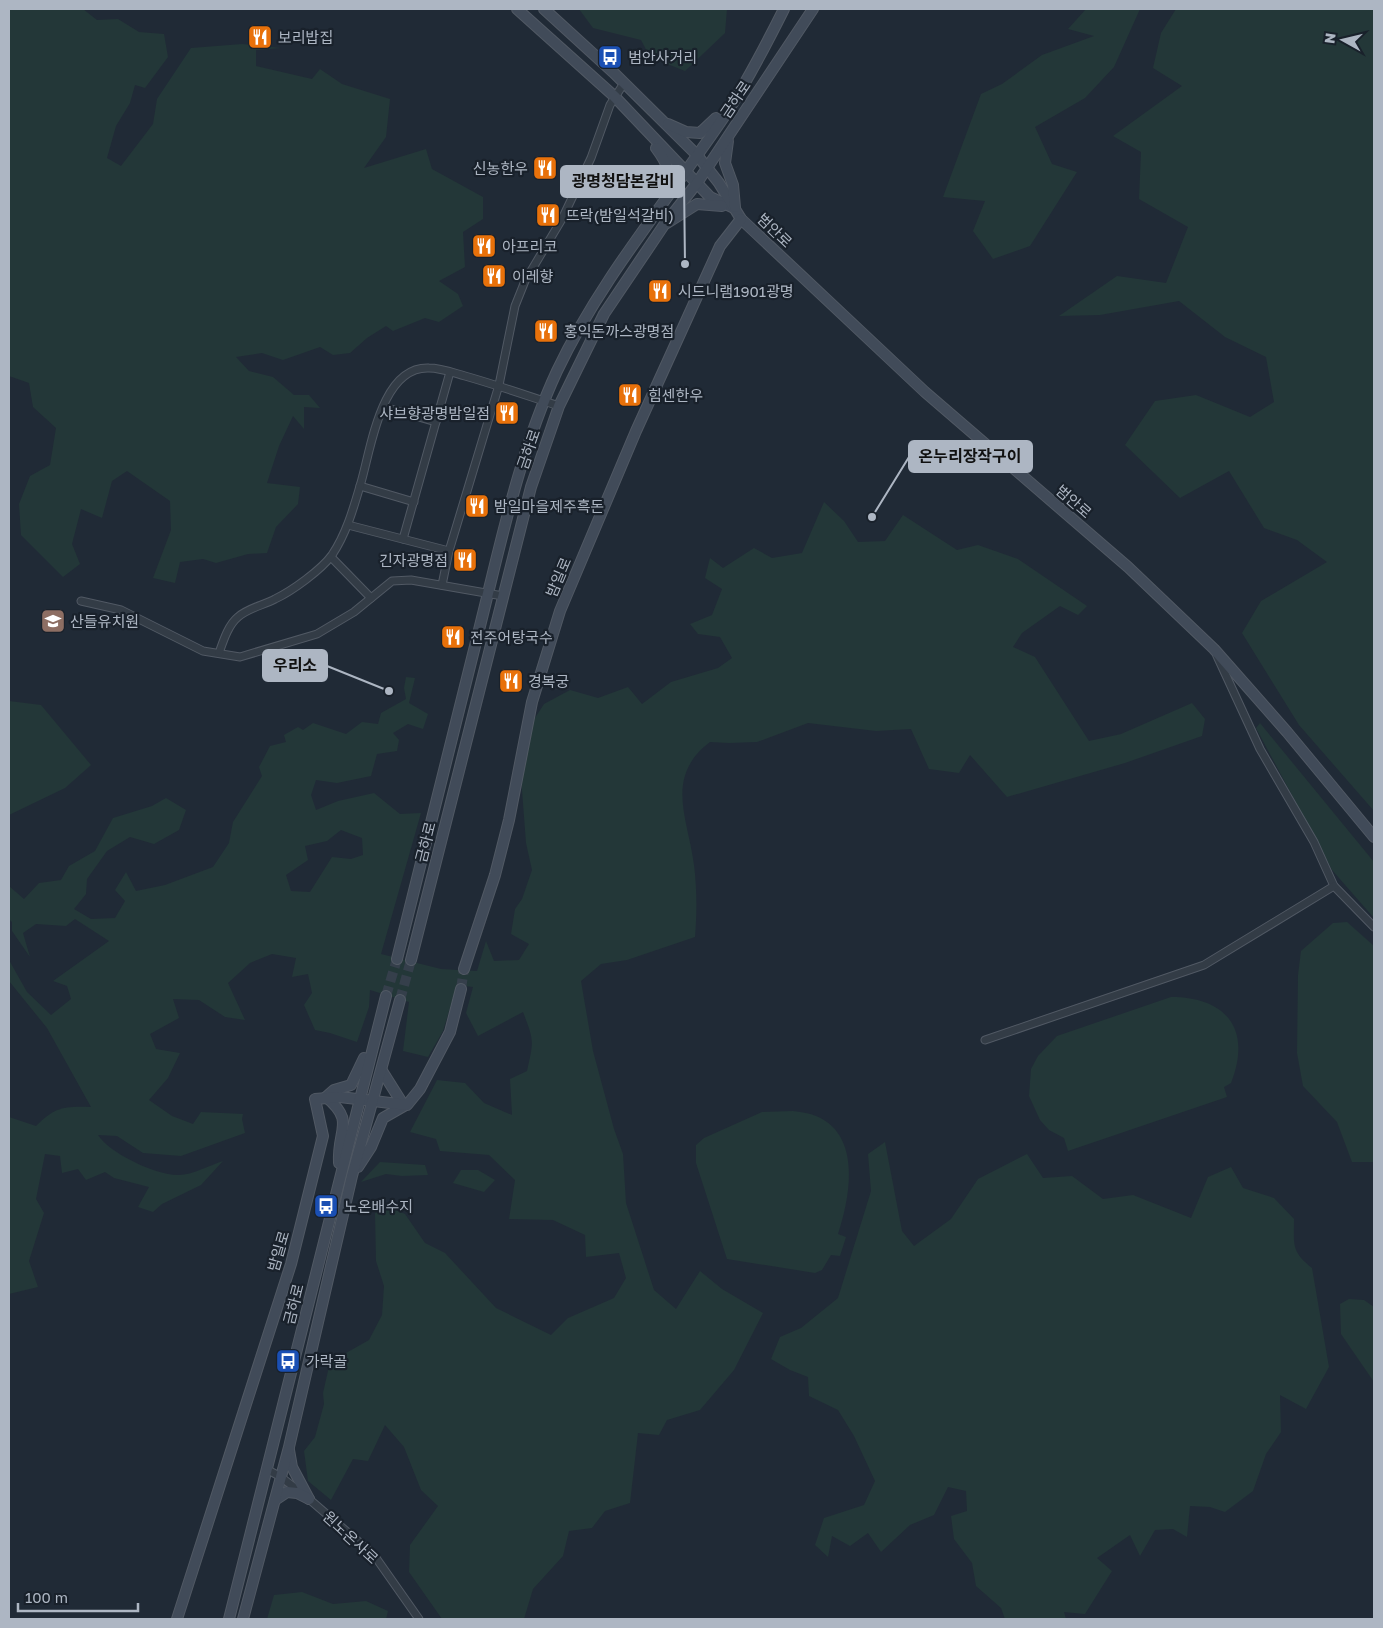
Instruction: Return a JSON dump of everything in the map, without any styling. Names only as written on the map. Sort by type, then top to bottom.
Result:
[{"type":"main road","points":[[517,9],[614,96],[687,170],[710,197],[735,208]]},
{"type":"main road","name":"범안로","points":[[544,9],[624,83],[697,155],[741,219],[925,392],[1128,567],[1214,649],[1287,732],[1374,837]]},
{"type":"main road","name":"금하로","points":[[397,959],[513,490],[557,371],[583,321],[664,200],[726,113],[754,68],[784,9]]},
{"type":"main road","name":"금하로","points":[[411,960],[531,487],[559,406],[604,314],[664,225],[707,170],[813,9]]},
{"type":"main road","points":[[663,122],[686,132],[700,133],[715,118],[726,113]]},
{"type":"main road","points":[[646,130],[669,170],[670,180],[664,200]]},
{"type":"main road","points":[[729,135],[725,163],[732,185],[735,208]]},
{"type":"main road","points":[[664,225],[684,214],[696,204],[735,208]]},
{"type":"main road","name":"밤일로","points":[[464,969],[495,875],[509,820],[532,702],[560,611],[636,431],[720,246],[741,219]]},
{"type":"main road","points":[[352,1176],[371,1147],[384,1118],[404,1106],[420,1088],[450,1032],[461,989]]},
{"type":"main road","name":"금하로","points":[[229,1619],[268,1470],[358,1100],[386,996]]},
{"type":"main road","name":"금하로","points":[[243,1619],[289,1447],[352,1176],[400,1000]]},
{"type":"main road","points":[[326,1097],[334,1090],[347,1087],[354,1081],[377,1033]]},
{"type":"main road","points":[[382,1071],[404,1106]]},
{"type":"main road","points":[[326,1097],[404,1106]]},
{"type":"main road","points":[[326,1097],[339,1108],[344,1118],[338,1150],[339,1177]]},
{"type":"main road","name":"밤일로","points":[[177,1619],[290,1264],[323,1136],[315,1099],[326,1097]]},
{"type":"main road","points":[[289,1447],[292,1466],[309,1499]]},
{"type":"main road","points":[[275,1500],[287,1492],[298,1493],[309,1499]]},
{"type":"street","points":[[442,585],[449,551],[500,385],[515,306],[525,281],[562,219],[591,158],[614,96],[624,83]]},
{"type":"street","points":[[219,653],[224,637],[237,617],[276,599],[316,571],[331,557],[348,525],[384,407],[397,381],[406,373],[416,368],[430,368],[450,372],[500,385],[559,406]]},
{"type":"street","points":[[403,539],[450,372]]},
{"type":"street","points":[[384,407],[436,422]]},
{"type":"street","points":[[360,486],[414,502]]},
{"type":"street","points":[[348,525],[449,551]]},
{"type":"street","points":[[331,557],[372,598]]},
{"type":"street","points":[[81,602],[121,610],[203,651],[240,657],[317,634],[354,612],[392,581],[412,580],[503,596]]},
{"type":"street","points":[[1214,649],[1260,749],[1314,842],[1334,886],[1374,927]]},
{"type":"street","points":[[985,1040],[1204,965],[1334,886]]},
{"type":"street","name":"원노온사로","points":[[268,1470],[281,1477],[309,1499],[374,1555],[419,1619]]},
{"type":"green space","points":[[9,9],[83,9],[97,20],[118,19],[139,32],[164,34],[168,57],[145,88],[135,85],[130,103],[116,126],[107,158],[121,166],[153,124],[157,99],[191,48],[242,44],[281,48],[256,50],[256,66],[312,79],[320,69],[342,84],[390,99],[386,137],[364,168],[426,149],[432,169],[483,197],[483,219],[463,232],[465,267],[439,281],[458,294],[463,306],[439,322],[425,318],[393,331],[386,326],[367,338],[350,353],[333,355],[320,347],[283,360],[262,353],[236,357],[249,371],[273,377],[294,395],[309,395],[320,408],[304,407],[304,429],[293,416],[279,446],[267,483],[300,487],[298,504],[276,527],[267,553],[248,554],[216,563],[203,559],[180,562],[175,583],[153,578],[171,530],[170,501],[127,471],[112,481],[102,518],[81,509],[72,544],[80,564],[63,577],[21,535],[19,504],[30,476],[50,465],[56,428],[33,407],[29,383],[9,376]]},
{"type":"green space","points":[[579,9],[727,9],[725,33],[685,71],[650,57],[641,40],[593,28]]},
{"type":"green space","points":[[1086,9],[1140,9],[1114,67],[1085,98],[1035,127],[1052,164],[1077,172],[1030,246],[993,259],[973,231],[985,201],[943,197],[981,94],[1002,84],[1042,55],[1094,36],[1068,29]]},
{"type":"green space","points":[[1176,9],[1374,9],[1374,811],[1299,725],[1242,633],[1261,601],[1327,562],[1297,540],[1264,528],[1229,471],[1180,498],[1125,445],[1155,401],[1196,395],[1250,417],[1274,402],[1266,357],[1225,337],[1179,301],[1100,315],[1059,316],[1117,276],[1166,283],[1188,227],[1139,199],[1141,152],[1113,136],[1182,86],[1153,68],[1161,33]]},
{"type":"green space","points":[[824,502],[844,521],[858,542],[885,541],[903,515],[957,550],[978,545],[1018,559],[1087,606],[1078,615],[1060,606],[1022,633],[1013,647],[1035,657],[1089,741],[1121,734],[1192,703],[1205,719],[1202,736],[1125,763],[1007,797],[970,755],[959,773],[929,769],[911,729],[876,731],[808,723],[757,742],[710,742],[696,755],[687,769],[682,799],[695,874],[695,937],[627,960],[601,964],[581,981],[593,1051],[614,1129],[623,1154],[626,1203],[654,1290],[676,1309],[700,1271],[722,1289],[763,1313],[734,1370],[700,1410],[667,1420],[659,1435],[638,1433],[630,1503],[605,1511],[592,1528],[569,1531],[563,1556],[533,1589],[524,1619],[442,1619],[409,1572],[410,1545],[438,1506],[421,1490],[404,1447],[385,1425],[368,1461],[353,1459],[331,1500],[308,1481],[304,1451],[315,1437],[324,1404],[323,1393],[330,1362],[369,1340],[382,1315],[384,1286],[376,1261],[375,1213],[391,1208],[405,1214],[425,1243],[445,1253],[496,1308],[551,1335],[568,1318],[614,1298],[626,1278],[619,1253],[586,1257],[585,1235],[553,1220],[509,1219],[515,1180],[489,1155],[440,1151],[436,1139],[410,1132],[437,1080],[465,1083],[484,1103],[512,1115],[510,1079],[527,1071],[532,1046],[531,1035],[523,1012],[478,1036],[466,1013],[473,987],[457,985],[443,1031],[428,1057],[403,1051],[409,1002],[370,990],[369,1007],[357,1042],[315,1030],[304,1005],[312,993],[308,974],[292,977],[296,958],[272,954],[250,963],[228,983],[245,1020],[225,1017],[199,1000],[173,999],[179,1018],[150,1034],[156,1049],[180,1053],[168,1078],[149,1100],[172,1116],[193,1124],[201,1112],[243,1114],[242,1119],[245,1133],[181,1156],[143,1153],[117,1136],[98,1135],[112,1149],[123,1156],[159,1172],[179,1175],[223,1161],[201,1185],[162,1204],[153,1212],[138,1207],[149,1187],[114,1178],[105,1172],[86,1180],[78,1169],[62,1173],[60,1156],[45,1154],[36,1199],[44,1213],[29,1261],[38,1287],[9,1294],[9,1117],[36,1126],[55,1111],[74,1107],[91,1107],[47,1028],[9,981],[9,960],[27,992],[51,1015],[71,999],[67,986],[53,981],[109,941],[75,919],[66,926],[36,924],[23,933],[30,957],[12,931],[12,922],[9,919],[9,886],[24,899],[39,883],[61,880],[69,866],[95,851],[113,818],[152,806],[166,798],[186,810],[179,830],[154,844],[130,837],[107,851],[87,879],[86,894],[74,909],[91,919],[115,918],[125,901],[115,890],[126,872],[136,891],[165,885],[213,867],[229,843],[233,822],[262,776],[259,767],[270,746],[286,742],[284,735],[298,727],[303,730],[313,723],[346,734],[362,722],[378,724],[381,713],[406,699],[404,688],[406,677],[415,678],[409,703],[428,714],[423,729],[408,724],[393,733],[399,740],[397,751],[377,754],[371,776],[337,783],[316,780],[311,795],[316,810],[338,801],[374,793],[400,814],[421,813],[381,954],[441,969],[477,971],[486,941],[494,961],[519,960],[529,944],[511,934],[515,909],[522,899],[532,870],[526,843],[521,777],[533,721],[544,704],[570,690],[598,698],[628,687],[642,704],[671,682],[718,668],[732,658],[720,637],[698,634],[690,624],[712,615],[722,589],[705,578],[710,558],[723,568],[754,548],[772,558],[802,553]],"holes":[[[341,830],[362,838],[363,855],[351,859],[332,857],[310,892],[291,891],[286,875],[308,860],[305,846],[327,841]]]},
{"type":"green space","points":[[9,701],[41,705],[91,765],[65,788],[9,815]]},
{"type":"green space","points":[[1260,723],[1374,862],[1374,918],[1332,870],[1256,728]]},
{"type":"green space","points":[[1347,922],[1374,946],[1374,1164],[1373,1162],[1352,1162],[1337,1122],[1303,1086],[1297,1053],[1298,975],[1301,951],[1333,923]]},
{"type":"green space","points":[[1171,997],[1207,1003],[1220,1010],[1230,1020],[1236,1032],[1238,1047],[1237,1064],[1231,1083],[1224,1087],[1227,1097],[1068,1151],[1064,1138],[1049,1130],[1040,1120],[1029,1096],[1031,1069],[1038,1056],[1057,1036]]},
{"type":"green space","points":[[793,1111],[816,1116],[831,1125],[841,1137],[849,1168],[846,1203],[838,1234],[846,1237],[840,1256],[831,1255],[822,1270],[815,1273],[727,1259],[696,1163],[696,1145],[704,1138],[762,1112]]},
{"type":"green space","points":[[885,1142],[902,1231],[914,1246],[951,1219],[978,1179],[1027,1154],[1043,1178],[1072,1176],[1103,1199],[1133,1195],[1191,1218],[1208,1177],[1231,1167],[1243,1188],[1274,1198],[1294,1219],[1295,1247],[1300,1257],[1312,1268],[1329,1367],[1306,1409],[1280,1395],[1281,1432],[1266,1454],[1253,1491],[1225,1512],[1210,1507],[1190,1506],[1187,1537],[1173,1529],[1155,1530],[1140,1556],[1130,1535],[1097,1558],[1112,1571],[1085,1614],[1064,1612],[1066,1619],[1005,1619],[1001,1608],[976,1586],[972,1563],[954,1539],[951,1516],[967,1511],[966,1491],[948,1487],[934,1515],[910,1525],[881,1552],[868,1533],[850,1546],[832,1536],[828,1557],[815,1545],[824,1518],[864,1505],[875,1481],[854,1436],[838,1410],[809,1396],[808,1377],[790,1370],[771,1359],[780,1337],[801,1328],[838,1298],[871,1191],[868,1154]]},
{"type":"green space","points":[[380,1162],[425,1165],[428,1175],[402,1176],[386,1174],[361,1182]]},
{"type":"green space","points":[[461,1170],[478,1170],[495,1180],[484,1192],[453,1183]]},
{"type":"green space","points":[[1349,1299],[1364,1300],[1374,1307],[1374,1382],[1341,1334],[1340,1304]]},
{"type":"green space","points":[[302,1592],[333,1604],[366,1601],[388,1611],[386,1619],[267,1619],[274,1595]]},
{"type":"tunnel","points":[[386,996],[397,959]]},
{"type":"tunnel","points":[[400,1000],[411,960]]},
{"type":"tunnel","points":[[461,989],[464,969]]},
{"type":"place","name":"보리밥집","points":[[260,37]]},
{"type":"place","name":"범안사거리","points":[[610,57]]},
{"type":"place","name":"신농한우","points":[[545,168]]},
{"type":"place","name":"뜨락(밤일석갈비)","points":[[548,215]]},
{"type":"place","name":"아프리코","points":[[484,246]]},
{"type":"place","name":"광명청담본갈비","points":[[685,264]]},
{"type":"place","name":"이레향","points":[[494,276]]},
{"type":"place","name":"시드니램1901광명","points":[[660,291]]},
{"type":"place","name":"홍익돈까스광명점","points":[[546,331]]},
{"type":"place","name":"힘센한우","points":[[630,395]]},
{"type":"place","name":"샤브향광명밤일점","points":[[507,413]]},
{"type":"place","name":"밤일마을제주흑돈","points":[[477,506]]},
{"type":"place","name":"온누리장작구이","points":[[872,517]]},
{"type":"place","name":"긴자광명점","points":[[465,560]]},
{"type":"place","name":"산들유치원","points":[[53,621]]},
{"type":"place","name":"전주어탕국수","points":[[453,637]]},
{"type":"place","name":"경복궁","points":[[511,681]]},
{"type":"place","name":"우리소","points":[[389,691]]},
{"type":"place","name":"노온배수지","points":[[326,1206]]},
{"type":"place","name":"가락골","points":[[288,1361]]}]
